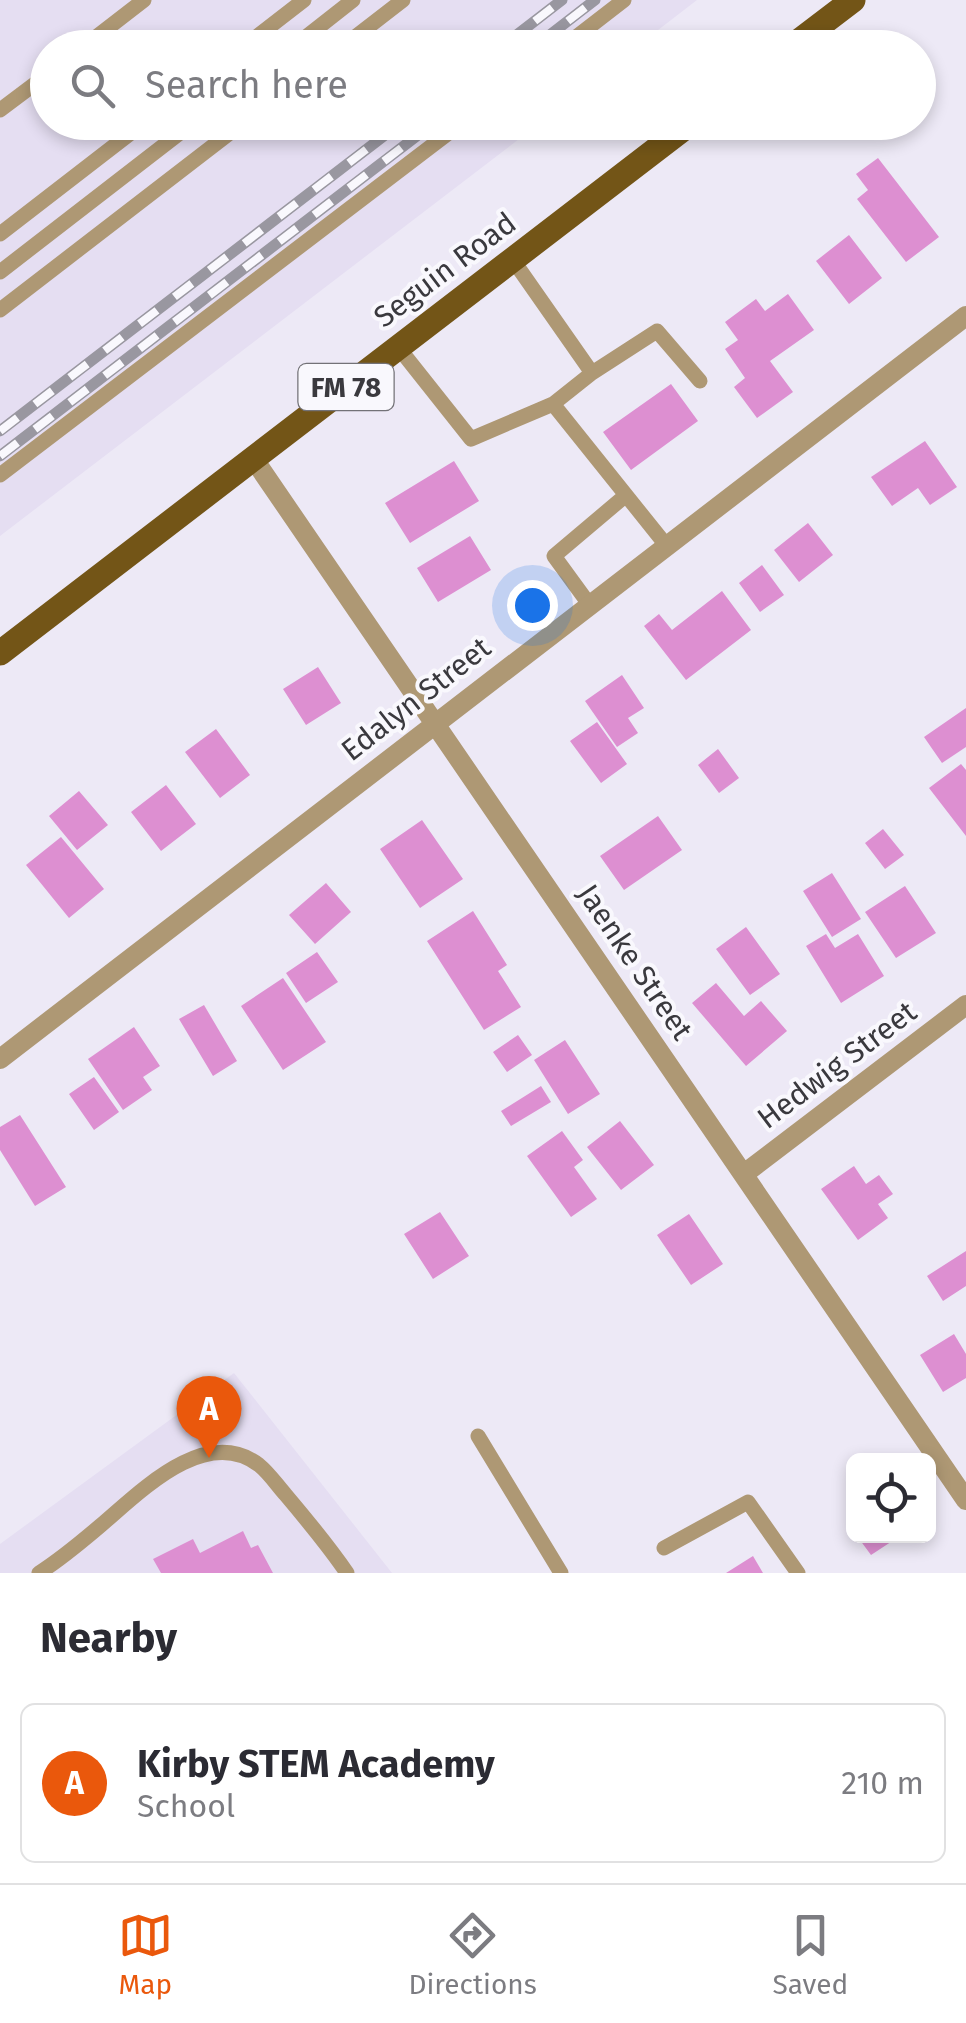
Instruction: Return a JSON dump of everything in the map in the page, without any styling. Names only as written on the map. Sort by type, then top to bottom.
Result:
[{"type":"main road","points":[[814,30],[853,0]]},
{"type":"main road","name":"Seguin Road","points":[[0,653],[669,140]]},
{"type":"street","name":"Edalyn Street","points":[[0,1059],[966,316]]},
{"type":"street","name":"Jaenke Street","points":[[254,458],[966,1500]]},
{"type":"street","name":"Hedwig Street","points":[[744,1174],[966,1005]]},
{"type":"lane","points":[[105,30],[144,0]]},
{"type":"lane","points":[[265,30],[304,0]]},
{"type":"lane","points":[[315,30],[354,0]]},
{"type":"lane","points":[[364,30],[403,0]]},
{"type":"lane","points":[[585,30],[624,0]]},
{"type":"lane","points":[[0,110],[30,88]]},
{"type":"lane","points":[[0,234],[121,140]]},
{"type":"lane","points":[[0,272],[171,140]]},
{"type":"lane","points":[[0,310],[221,140]]},
{"type":"lane","points":[[0,475],[440,140]]},
{"type":"lane","points":[[512,260],[592,372]]},
{"type":"lane","points":[[398,347],[471,439],[553,404],[592,372],[657,330],[700,381]]},
{"type":"lane","points":[[553,404],[666,545]]},
{"type":"lane","points":[[589,604],[554,556],[625,496]]},
{"type":"lane","points":[[478,1436],[561,1573]]},
{"type":"lane","points":[[40,1573],[161,1474],[197,1456],[218,1453],[240,1455],[260,1466],[323,1537],[347,1573]]},
{"type":"lane","points":[[664,1548],[748,1502],[798,1573]]},
{"type":"shaded area","points":[[0,0],[697,0],[658,30],[30,30],[30,140],[518,140],[0,536]]},
{"type":"shaded area","points":[[234,1373],[392,1573],[0,1573],[0,1544]]},
{"type":"building","points":[[878,158],[939,237],[906,262],[857,199],[868,190],[856,174]]},
{"type":"building","points":[[849,235],[882,278],[849,304],[816,261]]},
{"type":"building","points":[[788,294],[814,330],[770,361],[793,392],[757,418],[734,387],[745,378],[725,349],[738,340],[725,322],[756,299],[765,311]]},
{"type":"building","points":[[671,384],[698,421],[631,470],[603,432]]},
{"type":"building","points":[[925,441],[957,487],[930,505],[918,488],[892,506],[871,477]]},
{"type":"building","points":[[454,461],[479,501],[410,543],[385,503]]},
{"type":"building","points":[[808,523],[833,555],[799,582],[774,550]]},
{"type":"building","points":[[470,536],[491,570],[438,602],[417,568]]},
{"type":"building","points":[[762,565],[784,595],[760,612],[739,583]]},
{"type":"building","points":[[722,591],[751,630],[686,680],[644,626],[659,614],[672,630]]},
{"type":"building","points":[[318,667],[341,703],[306,725],[283,689]]},
{"type":"building","points":[[622,675],[644,708],[628,718],[638,733],[617,747],[585,701]]},
{"type":"building","points":[[966,708],[966,747],[942,763],[924,737]]},
{"type":"building","points":[[597,722],[627,764],[601,783],[570,741]]},
{"type":"building","points":[[216,729],[250,775],[220,798],[185,752]]},
{"type":"building","points":[[718,749],[739,778],[719,793],[698,765]]},
{"type":"building","points":[[961,764],[966,770],[966,836],[929,788]]},
{"type":"building","points":[[166,785],[196,824],[161,851],[131,812]]},
{"type":"building","points":[[79,791],[108,825],[77,850],[49,816]]},
{"type":"building","points":[[658,816],[682,850],[624,890],[600,856]]},
{"type":"building","points":[[422,820],[463,879],[420,908],[380,849]]},
{"type":"building","points":[[883,829],[904,855],[885,869],[865,843]]},
{"type":"building","points":[[61,837],[104,889],[69,918],[26,865]]},
{"type":"building","points":[[832,873],[861,919],[832,937],[803,891]]},
{"type":"building","points":[[326,883],[351,912],[315,944],[289,915]]},
{"type":"building","points":[[905,886],[936,933],[896,958],[865,912]]},
{"type":"building","points":[[473,911],[507,965],[498,971],[521,1007],[484,1030],[427,941]]},
{"type":"building","points":[[746,927],[780,974],[750,995],[716,949]]},
{"type":"building","points":[[826,934],[835,948],[858,934],[884,976],[841,1003],[806,946]]},
{"type":"building","points":[[317,952],[338,982],[306,1003],[286,973]]},
{"type":"building","points":[[283,978],[326,1042],[283,1070],[241,1006]]},
{"type":"building","points":[[716,983],[744,1016],[761,1001],[787,1031],[746,1066],[692,1003]]},
{"type":"building","points":[[204,1005],[237,1061],[213,1076],[179,1019]]},
{"type":"building","points":[[134,1027],[160,1066],[143,1077],[152,1090],[123,1110],[88,1059]]},
{"type":"building","points":[[518,1035],[532,1055],[507,1072],[493,1052]]},
{"type":"building","points":[[565,1040],[600,1094],[568,1114],[534,1060]]},
{"type":"building","points":[[94,1077],[119,1112],[94,1130],[69,1094]]},
{"type":"building","points":[[541,1086],[551,1102],[511,1126],[501,1111]]},
{"type":"building","points":[[20,1115],[66,1187],[35,1206],[0,1150],[0,1127]]},
{"type":"building","points":[[620,1121],[654,1165],[621,1190],[587,1147]]},
{"type":"building","points":[[562,1131],[583,1160],[574,1167],[597,1199],[571,1217],[527,1156]]},
{"type":"building","points":[[854,1166],[866,1184],[879,1175],[893,1194],[878,1204],[888,1218],[858,1240],[821,1189]]},
{"type":"building","points":[[440,1212],[469,1256],[433,1279],[404,1234]]},
{"type":"building","points":[[689,1214],[723,1264],[691,1285],[657,1235]]},
{"type":"building","points":[[966,1251],[966,1286],[943,1301],[927,1276]]},
{"type":"building","points":[[954,1334],[966,1354],[966,1378],[943,1392],[920,1355]]},
{"type":"building","points":[[243,1531],[251,1548],[258,1545],[273,1573],[161,1573],[153,1559],[193,1539],[200,1553]]},
{"type":"building","points":[[862,1543],[889,1543],[871,1555]]},
{"type":"building","points":[[753,1556],[763,1573],[726,1573]]},
{"type":"railway","points":[[523,30],[562,0]]},
{"type":"railway","points":[[556,30],[595,0]]},
{"type":"railway","points":[[0,431],[379,140]]},
{"type":"railway","points":[[0,456],[412,140]]},
{"type":"place","name":"Kirby STEM Academy","points":[[209,1458]]}]
